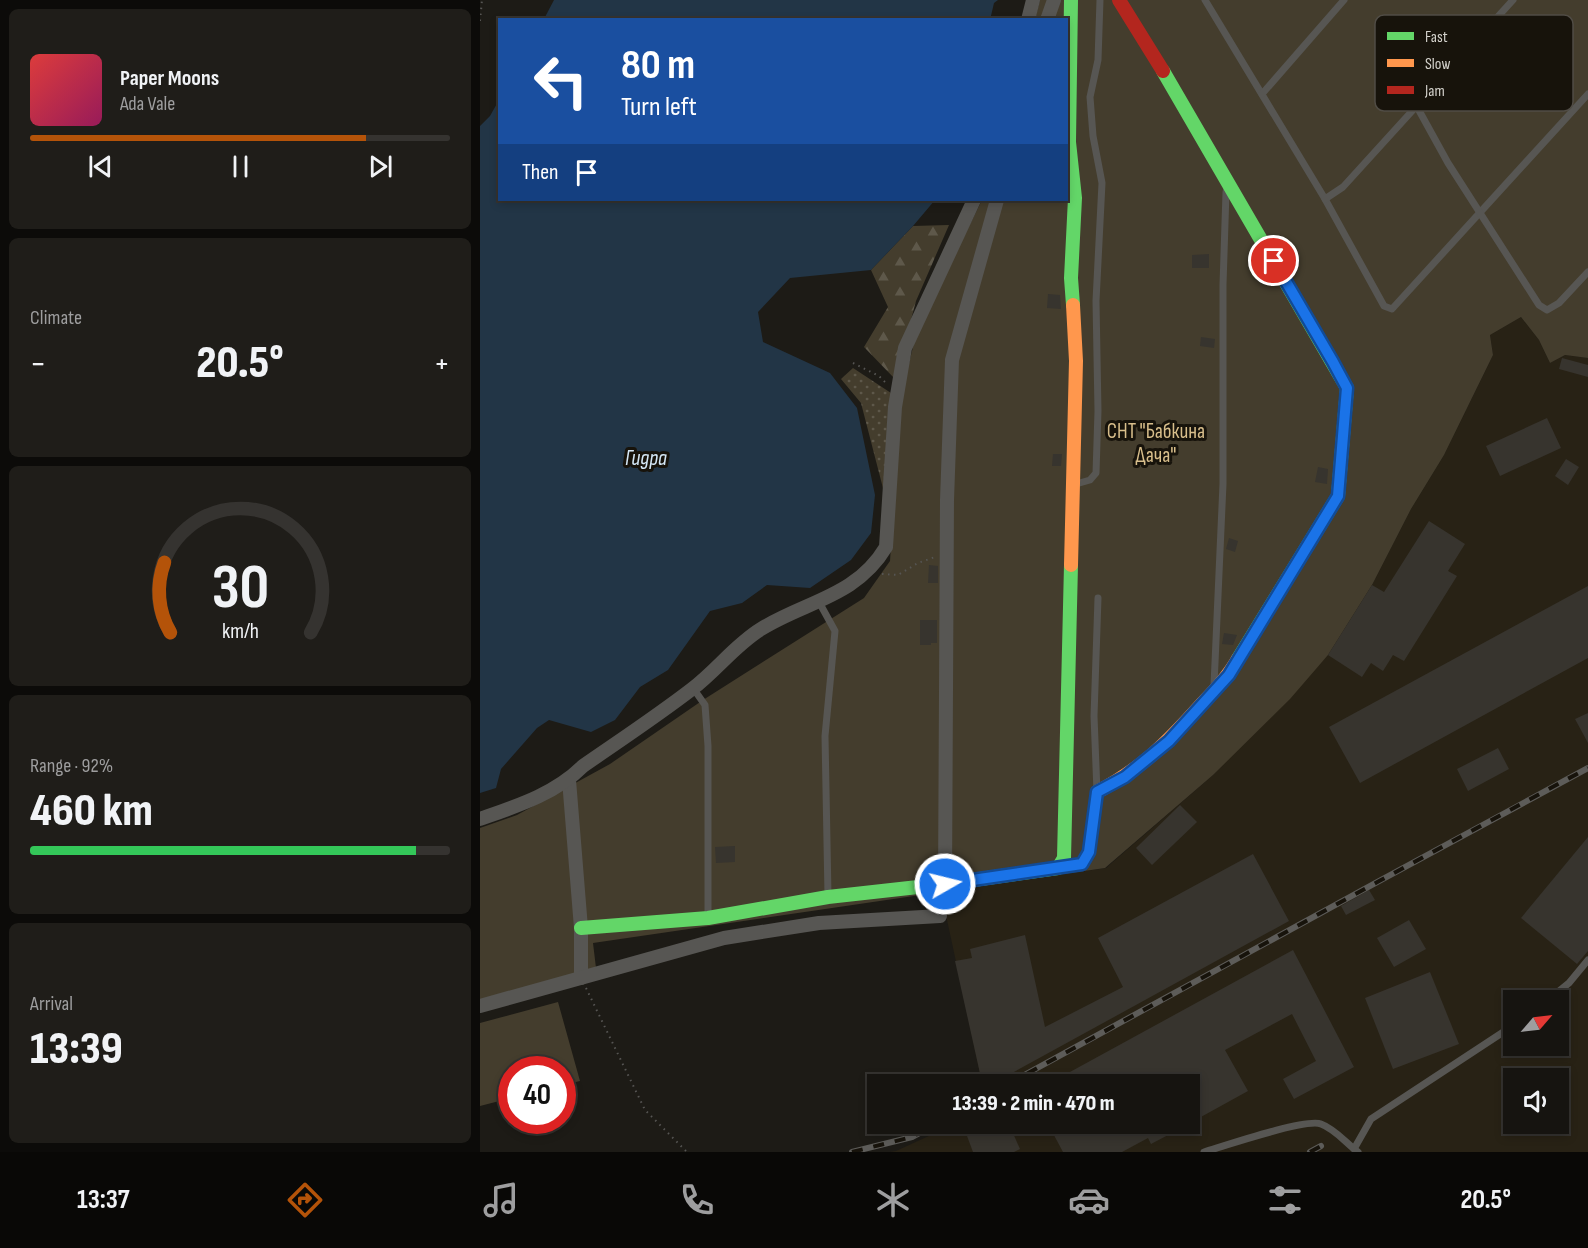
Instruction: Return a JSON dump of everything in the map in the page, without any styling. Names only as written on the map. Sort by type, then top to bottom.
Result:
[{"type":"street","points":[[1028,18],[1033,0]]},
{"type":"street","points":[[1048,18],[1054,0]]},
{"type":"street","points":[[581,928],[708,918],[828,897],[1058,868],[1064,858],[1076,361],[1071,278],[1075,198],[1069,142],[1071,0]]},
{"type":"street","points":[[1097,792],[1125,777],[1169,741],[1229,675],[1338,496],[1347,397],[1347,388],[1333,362],[1119,0]]},
{"type":"street","points":[[480,819],[525,804],[569,780],[583,766],[693,688],[745,640],[762,628],[819,602],[851,584],[875,565],[886,547],[897,395],[905,348],[974,201]]},
{"type":"street","points":[[945,884],[946,554],[952,360],[997,201]]},
{"type":"street","points":[[569,780],[581,928],[581,978]]},
{"type":"street","points":[[480,1006],[724,938],[819,923],[940,916]]},
{"type":"lane","points":[[1072,486],[1090,480],[1096,473],[1098,411],[1096,302],[1102,183],[1093,136],[1090,97],[1098,60],[1100,0]]},
{"type":"lane","points":[[1205,0],[1325,199],[1384,306],[1392,309],[1573,111]]},
{"type":"lane","points":[[1262,94],[1344,0]]},
{"type":"lane","points":[[1499,15],[1513,0]]},
{"type":"lane","points":[[1573,111],[1588,94]]},
{"type":"lane","points":[[1325,199],[1343,187],[1411,111]]},
{"type":"lane","points":[[1419,111],[1448,163],[1539,305],[1547,310],[1559,303],[1588,272]]},
{"type":"lane","points":[[1213,692],[1223,484],[1223,285],[1227,180]]},
{"type":"lane","points":[[1058,868],[1082,864],[1089,852],[1097,792],[1094,716],[1098,598]]},
{"type":"lane","points":[[819,602],[835,631],[825,736],[828,897]]},
{"type":"lane","points":[[693,688],[705,705],[708,746],[708,918]]},
{"type":"lane","points":[[1560,990],[1588,960]]},
{"type":"lane","points":[[1204,1152],[1285,1128],[1318,1123],[1330,1129],[1356,1150],[1371,1119],[1503,1032]]},
{"type":"path","points":[[480,21],[482,0]]},
{"type":"path","points":[[853,363],[879,376],[897,395]]},
{"type":"path","points":[[866,573],[898,574],[918,563],[946,554]]},
{"type":"path","points":[[581,978],[645,1110],[687,1152]]},
{"type":"shaded area","points":[[1521,317],[1539,340],[1550,363],[1565,355],[1588,358],[1588,1152],[890,1152],[933,1134],[1200,1134],[1200,1074],[980,1074],[941,892],[1106,868],[1213,775],[1328,655],[1372,585],[1411,509],[1444,455],[1493,355],[1490,335]]},
{"type":"green space","name":"СНТ \"Бабкина Дача\"","points":[[1040,0],[1588,0],[1588,358],[1565,355],[1550,363],[1539,340],[1521,317],[1490,335],[1493,355],[1444,455],[1411,509],[1372,585],[1328,655],[1290,699],[1213,775],[1105,868],[593,943],[596,968],[480,1000],[480,828],[517,815],[610,764],[703,700],[864,598],[890,561],[901,395],[917,331],[982,201],[1068,201],[1068,18],[1035,18]]},
{"type":"green space","points":[[949,225],[916,301],[895,379],[864,347],[888,307],[871,270],[913,226]]},
{"type":"green space","points":[[853,368],[891,393],[884,492],[861,403],[841,379]]},
{"type":"green space","points":[[558,1002],[573,1056],[498,1056],[498,1101],[480,1106],[480,1023]]},
{"type":"green space","points":[[576,1067],[580,1081],[576,1082]]},
{"type":"water","points":[[554,0],[998,0],[994,3],[990,18],[545,18]]},
{"type":"water","name":"Гидра","points":[[498,102],[498,201],[934,201],[871,270],[790,278],[758,312],[763,342],[830,373],[857,408],[875,495],[871,533],[851,560],[810,588],[767,585],[742,603],[710,611],[668,670],[640,687],[615,720],[591,732],[549,720],[537,728],[501,769],[496,788],[480,793],[480,126],[490,116]]},
{"type":"building","points":[[1209,254],[1209,268],[1192,268],[1192,255]]},
{"type":"building","points":[[1048,294],[1060,295],[1061,309],[1047,308]]},
{"type":"building","points":[[1201,337],[1215,339],[1214,348],[1200,346]]},
{"type":"building","points":[[1562,358],[1588,365],[1588,377],[1559,369]]},
{"type":"building","points":[[1547,418],[1561,448],[1500,476],[1486,446]]},
{"type":"building","points":[[1053,454],[1062,454],[1061,466],[1052,466]]},
{"type":"building","points":[[1566,459],[1579,467],[1568,485],[1555,476]]},
{"type":"building","points":[[1318,467],[1328,469],[1327,484],[1315,482]]},
{"type":"building","points":[[1429,521],[1465,544],[1448,571],[1457,576],[1404,661],[1393,655],[1383,671],[1371,663],[1362,677],[1328,655],[1372,585],[1384,592]]},
{"type":"building","points":[[1229,538],[1238,541],[1235,552],[1226,549]]},
{"type":"building","points":[[929,565],[938,566],[938,583],[928,583]]},
{"type":"building","points":[[1588,586],[1588,658],[1360,783],[1329,727]]},
{"type":"building","points":[[920,620],[937,620],[937,643],[920,645]]},
{"type":"building","points":[[1224,633],[1237,635],[1233,645],[1222,644]]},
{"type":"building","points":[[1588,713],[1588,743],[1575,719]]},
{"type":"building","points":[[1498,748],[1509,769],[1468,791],[1457,769]]},
{"type":"building","points":[[1180,805],[1197,822],[1152,865],[1136,848]]},
{"type":"building","points":[[1588,837],[1588,951],[1577,964],[1521,918]]},
{"type":"building","points":[[735,846],[735,862],[716,863],[715,847]]},
{"type":"building","points":[[1253,854],[1289,921],[1010,1074],[980,1074],[955,961],[972,958],[970,949],[1025,935],[1045,1027],[1123,987],[1098,938]]},
{"type":"building","points":[[1369,890],[1375,900],[1346,915],[1341,906]]},
{"type":"building","points":[[1409,920],[1426,949],[1394,967],[1377,938]]},
{"type":"building","points":[[1293,950],[1354,1067],[1294,1099],[1283,1079],[1316,1061],[1292,1014],[1225,1050],[1248,1091],[1200,1117],[1200,1074],[1066,1074]]},
{"type":"building","points":[[1430,972],[1459,1044],[1393,1069],[1365,998]]},
{"type":"building","points":[[966,1134],[1013,1134],[1020,1149],[1014,1152],[973,1152]]},
{"type":"building","points":[[1053,1134],[1170,1134],[1151,1144],[1148,1138],[1122,1152],[1063,1152]]},
{"type":"railway","points":[[1026,1074],[1588,768]]},
{"type":"railway","points":[[852,1152],[918,1134]]},
{"type":"railway","points":[[1310,1152],[1321,1146]]},
{"type":"traffic: fast","points":[[1071,0],[1069,142],[1075,198],[1071,278],[1073,305]]},
{"type":"traffic: fast","points":[[1163,71],[1347,388],[1338,496],[1238,659]]},
{"type":"traffic: fast","points":[[581,928],[708,918],[828,897],[1058,868],[1064,858],[1071,565]]},
{"type":"traffic: slow","points":[[1071,565],[1076,361],[1073,305]]},
{"type":"traffic: slow","points":[[1097,792],[1127,774],[1165,743],[1220,684],[1238,659]]},
{"type":"traffic: jam","points":[[1119,0],[1163,71]]},
{"type":"route","points":[[945,884],[1082,864],[1089,852],[1097,792],[1125,777],[1169,741],[1229,675],[1338,496],[1347,388],[1274,261]]}]
